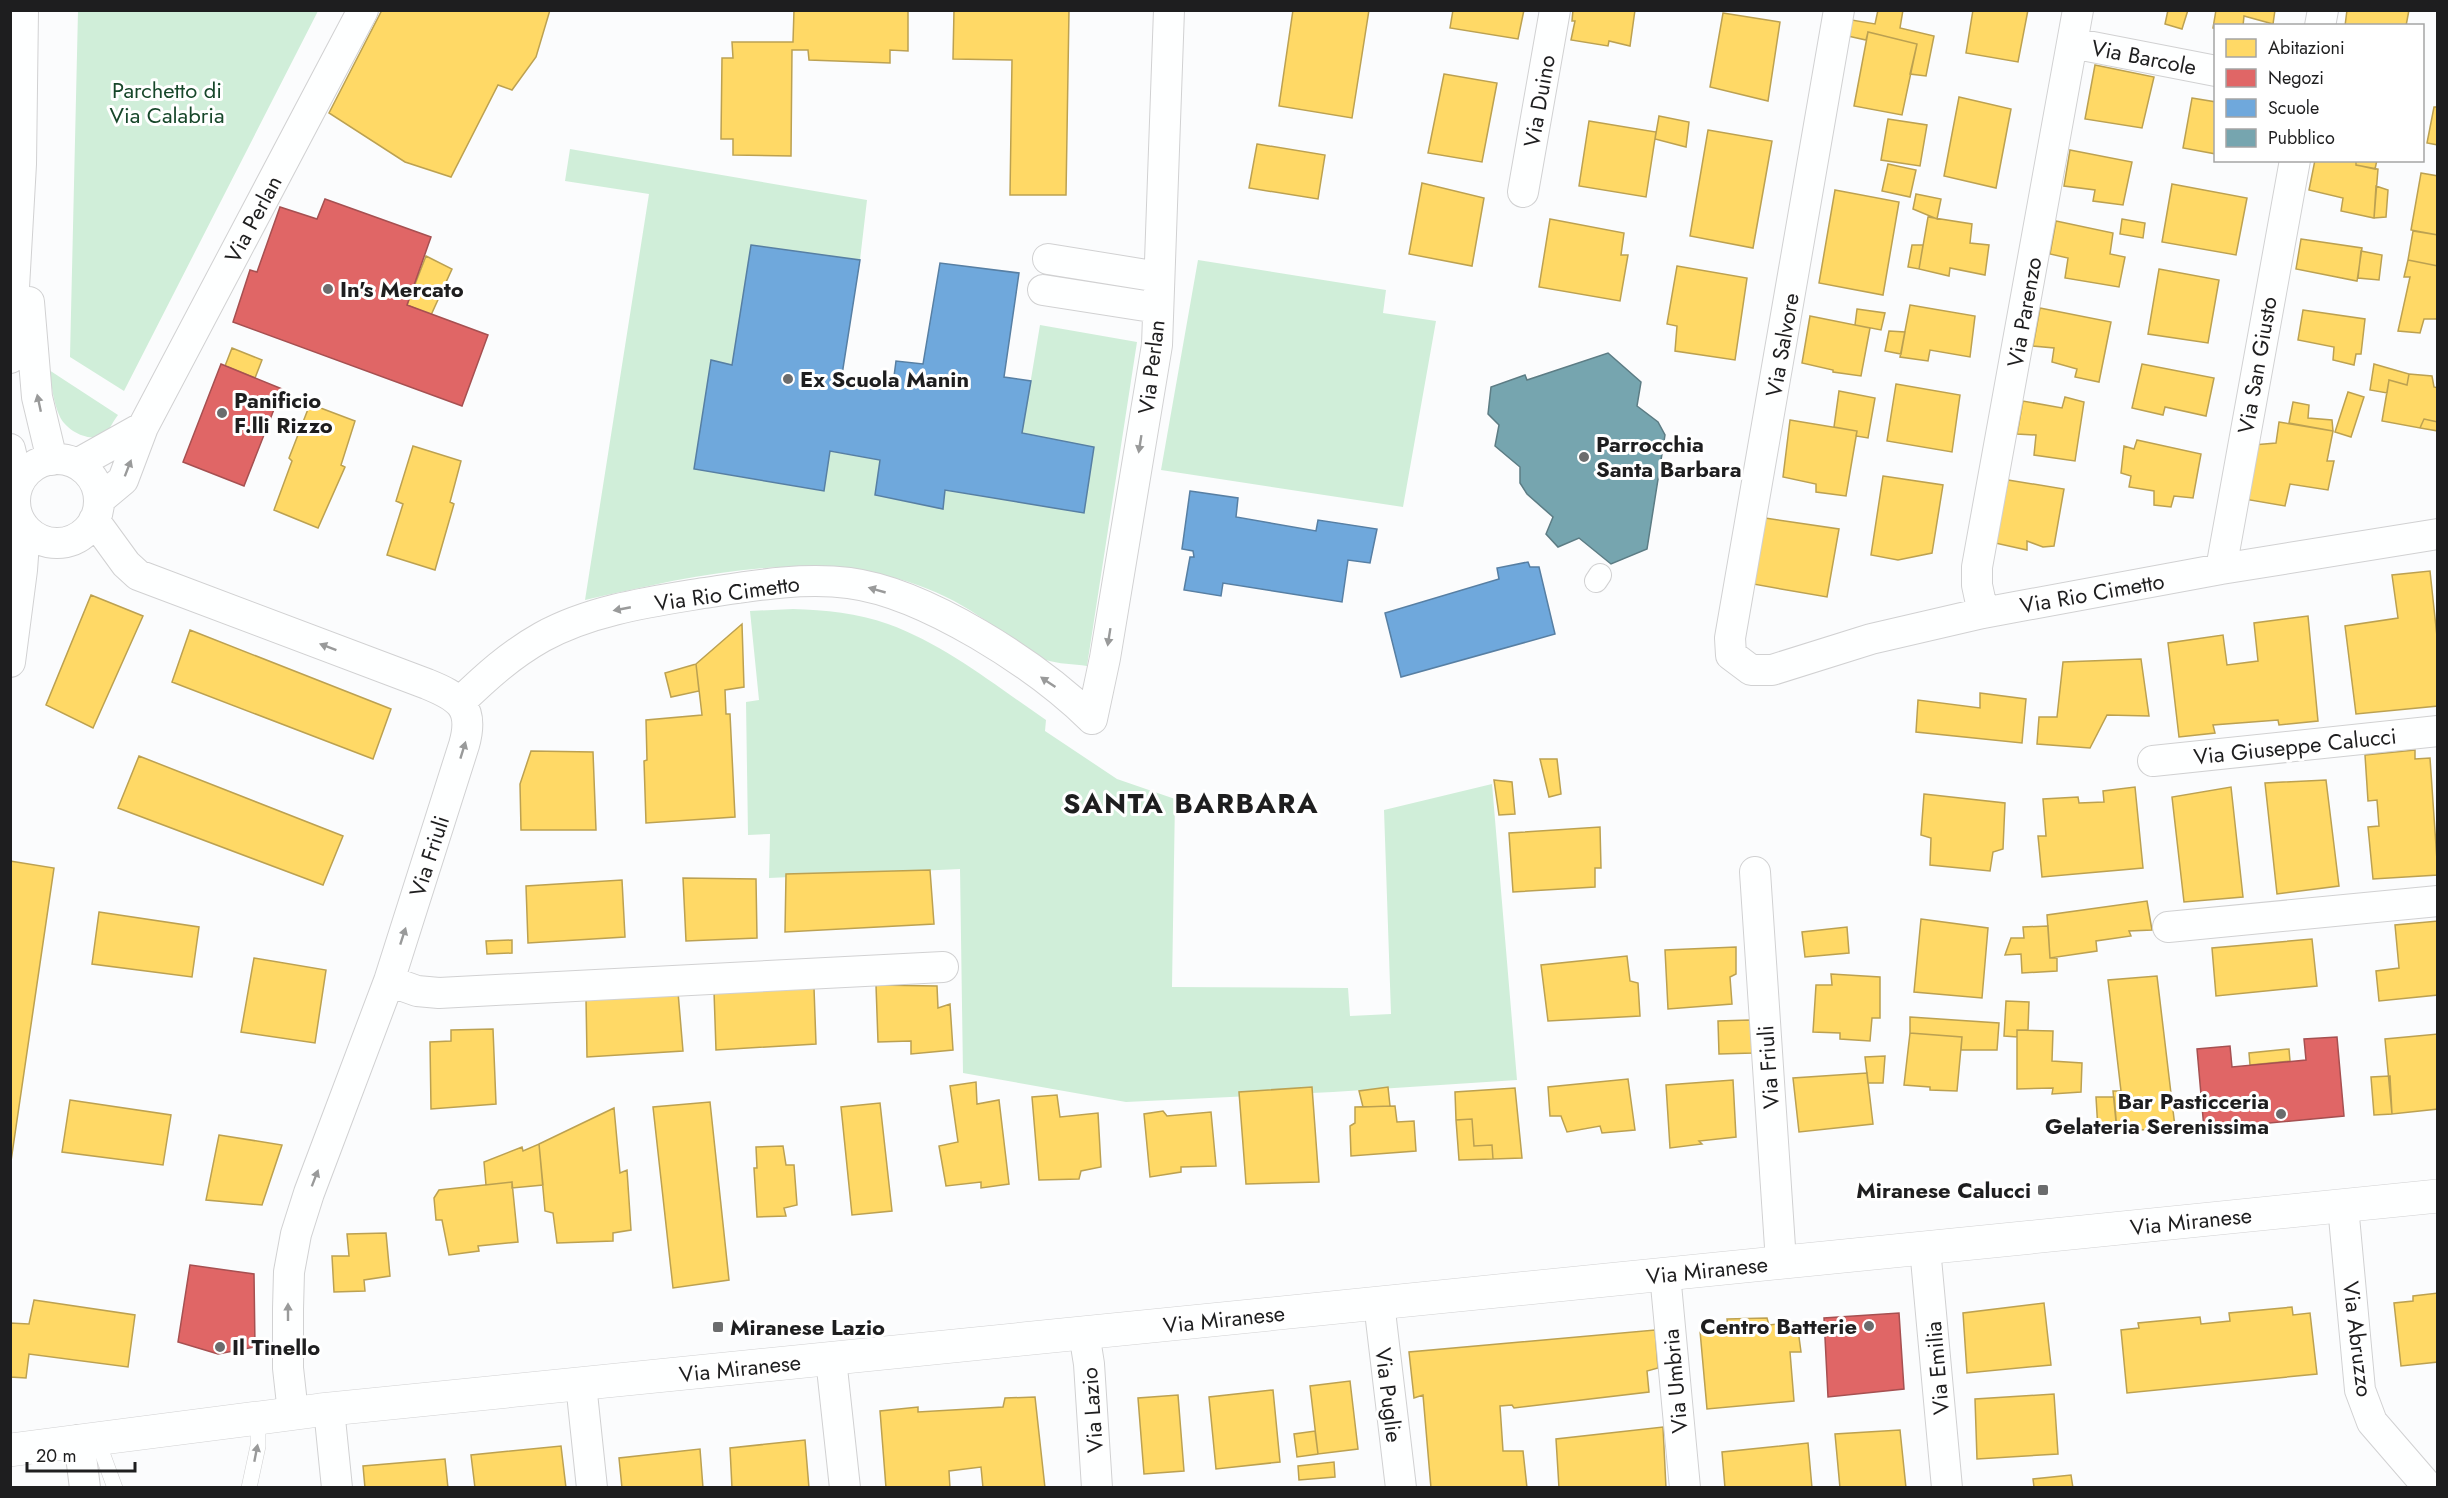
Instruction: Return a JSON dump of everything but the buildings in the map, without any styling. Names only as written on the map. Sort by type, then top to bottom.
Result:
[{"type":"street","points":[[23,10],[16,111],[19,186],[37,397],[64,462],[88,472],[95,481],[97,510],[126,564],[138,575],[427,684],[452,694],[460,702]]},
{"type":"street","name":"Via Perlan","points":[[97,510],[123,480],[143,427],[363,10]]},
{"type":"street","name":"Via Perlan","points":[[1092,719],[1105,658],[1156,345],[1169,10]]},
{"type":"street","name":"Via Duino","points":[[1522,192],[1555,10]]},
{"type":"street","name":"Via Salvore","points":[[1751,670],[1731,655],[1730,638],[1839,10]]},
{"type":"street","name":"Via Parenzo","points":[[1983,612],[1977,585],[1977,567],[2078,10]]},
{"type":"street","name":"Via Barcole","points":[[2072,44],[2214,70]]},
{"type":"street","name":"Via San Giusto","points":[[2220,569],[2295,162]]},
{"type":"street","points":[[10,358],[19,186]]},
{"type":"street","points":[[1048,259],[1159,276]]},
{"type":"street","points":[[1043,290],[1158,308]]},
{"type":"street","points":[[18,484],[37,464],[64,462],[143,427]]},
{"type":"street","points":[[10,449],[18,484],[14,503],[16,514],[25,529],[40,539],[57,543],[83,532],[97,510]]},
{"type":"street","points":[[10,662],[25,529]]},
{"type":"street","name":"Via Rio Cimetto","points":[[1751,670],[1772,670],[1871,639],[1983,612],[2220,569],[2438,534]]},
{"type":"street","name":"Via Rio Cimetto","points":[[460,702],[492,670],[542,637],[575,622],[609,611],[763,584],[848,583],[873,588],[938,612],[987,640],[1069,696],[1092,719]]},
{"type":"street","name":"Via Friuli","points":[[292,1413],[288,1368],[288,1281],[296,1234],[309,1193],[389,981],[469,729],[467,716],[460,702]]},
{"type":"street","name":"Via Giuseppe Calucci","points":[[2153,761],[2438,731]]},
{"type":"street","name":"Via Friuli","points":[[1755,872],[1781,1262]]},
{"type":"street","points":[[2168,927],[2438,901]]},
{"type":"street","points":[[389,981],[417,991],[439,993],[943,967]]},
{"type":"street","name":"Via Miranese","points":[[10,1450],[329,1409],[2438,1196]]},
{"type":"street","name":"Via Abruzzo","points":[[2343,1206],[2360,1390],[2372,1422],[2429,1488]]},
{"type":"street","name":"Via Emilia","points":[[1925,1248],[1947,1488]]},
{"type":"street","name":"Via Umbria","points":[[1665,1274],[1685,1488]]},
{"type":"street","name":"Via Puglie","points":[[1379,1303],[1401,1488]]},
{"type":"street","name":"Via Lazio","points":[[1084,1333],[1089,1364],[1097,1488]]},
{"type":"street","points":[[831,1359],[845,1488]]},
{"type":"street","points":[[580,1384],[592,1488]]},
{"type":"street","points":[[329,1409],[337,1488]]},
{"type":"street","points":[[85,1488],[88,1440]]},
{"type":"lane","points":[[249,1488],[258,1446],[258,1418]]},
{"type":"lane","points":[[88,1440],[115,1488]]},
{"type":"green space","name":"Parchetto di Via Calabria","points":[[78,11],[318,11],[124,391],[70,357]]},
{"type":"green space","points":[[570,149],[867,200],[860,260],[751,245],[732,365],[711,361],[694,469],[823,491],[830,451],[880,460],[875,495],[943,509],[945,490],[1084,512],[1094,447],[1022,433],[1040,325],[1137,342],[1087,666],[1043,659],[954,601],[910,582],[865,571],[818,567],[724,572],[585,600],[649,194],[565,181]]},
{"type":"green space","points":[[1198,260],[1386,290],[1383,313],[1436,321],[1403,507],[1161,470]]},
{"type":"green space","points":[[49,370],[118,415],[104,434],[98,437],[86,436],[67,427],[56,406]]},
{"type":"green space","points":[[793,609],[829,611],[877,620],[930,643],[970,667],[1046,720],[1045,731],[1117,779],[1175,799],[1172,987],[1348,988],[1350,1016],[1391,1014],[1384,810],[1492,784],[1517,1080],[1126,1102],[963,1073],[960,869],[769,878],[770,834],[748,835],[746,702],[759,700],[750,611]]},
{"type":"place","name":"In's Mercato","points":[[328,289]]},
{"type":"place","name":"Ex Scuola Manin","points":[[788,379]]},
{"type":"place","name":"Panificio F.lli Rizzo","points":[[222,413]]},
{"type":"place","name":"Parrocchia Santa Barbara","points":[[1584,457]]},
{"type":"place","name":"Bar Pasticceria Gelateria Serenissima","points":[[2281,1114]]},
{"type":"place","name":"Miranese Calucci","points":[[2043,1190]]},
{"type":"place","name":"Centro Batterie","points":[[1869,1326]]},
{"type":"place","name":"Miranese Lazio","points":[[718,1327]]},
{"type":"place","name":"Il Tinello","points":[[220,1347]]},
{"type":"district","name":"SANTA BARBARA","points":[[1191,803]]}]
